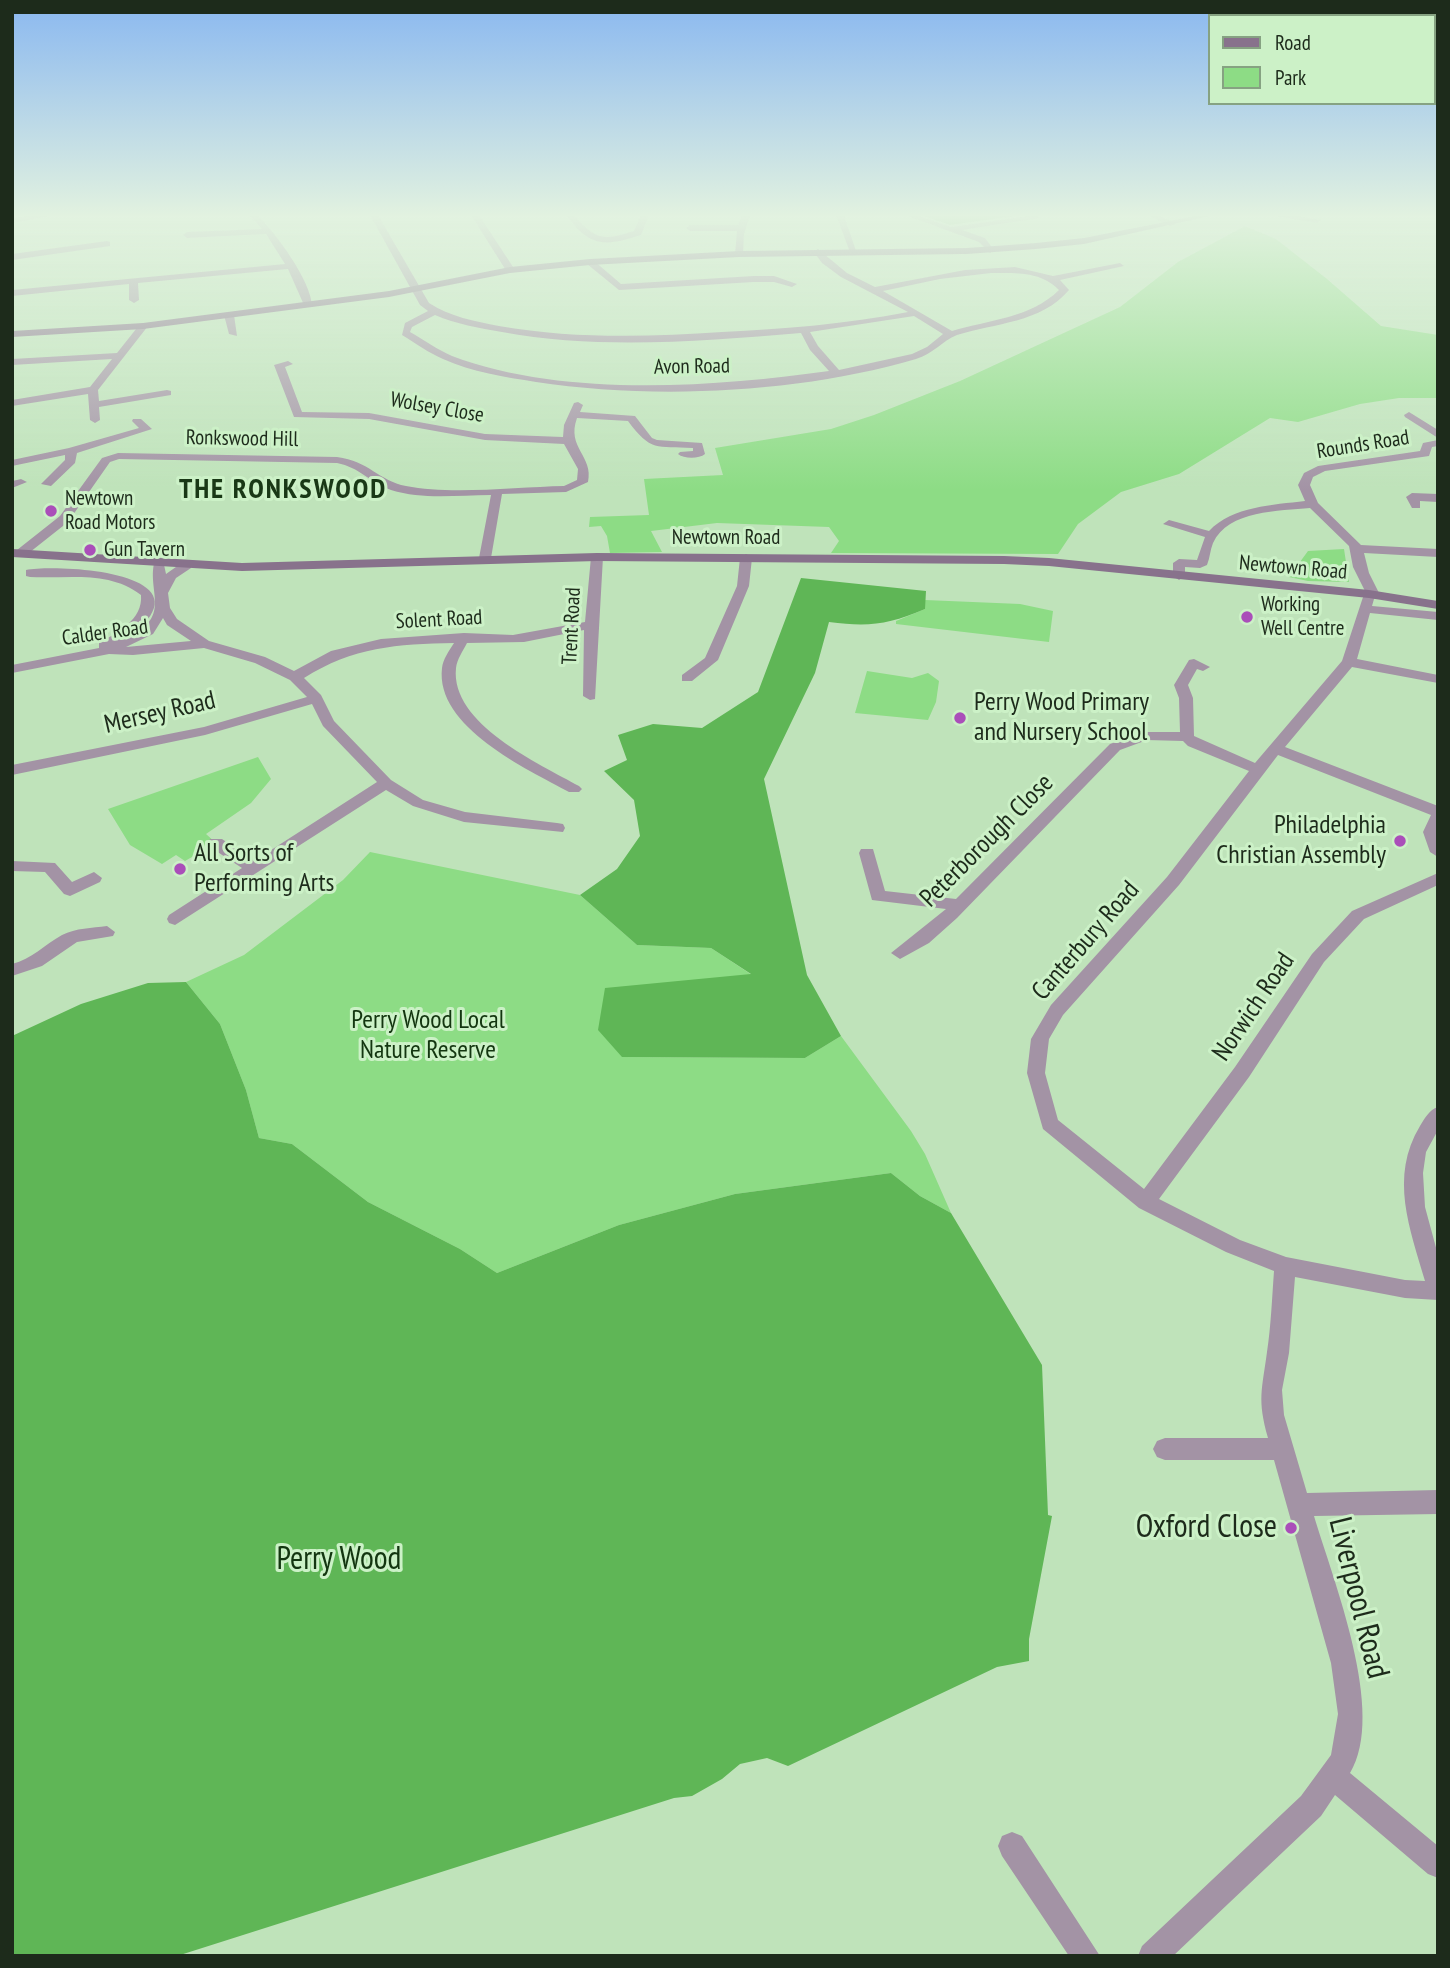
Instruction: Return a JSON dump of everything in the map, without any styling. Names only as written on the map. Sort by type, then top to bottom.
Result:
[{"type":"main road","points":[[12,334],[143,326],[296,307]]},
{"type":"main road","name":"Newtown Road","points":[[17,553],[187,565],[331,565],[485,558],[597,557],[1004,560],[1049,562],[1438,605]]},
{"type":"street","points":[[426,307],[433,312],[464,322],[544,336],[635,339],[804,329],[856,324],[916,313]]},
{"type":"street","points":[[905,307],[950,334]]},
{"type":"street","name":"Avon Road","points":[[433,312],[408,325],[405,333],[420,346],[450,360],[490,372],[582,384],[649,388],[734,387],[884,364],[930,350],[950,334],[1000,322],[1041,307]]},
{"type":"street","points":[[229,316],[234,334]]},
{"type":"street","points":[[12,404],[93,390],[143,326]]},
{"type":"street","points":[[804,329],[812,346],[837,373]]},
{"type":"street","points":[[12,362],[120,356]]},
{"type":"street","name":"Wolsey Close","points":[[279,365],[292,416],[369,416],[485,437],[540,442],[568,441]]},
{"type":"street","points":[[93,390],[95,420]]},
{"type":"street","points":[[94,405],[167,393]]},
{"type":"street","points":[[568,441],[568,432],[576,410],[631,418],[648,440],[655,443],[698,444],[704,454],[684,454]]},
{"type":"street","points":[[1409,415],[1438,435]]},
{"type":"street","points":[[12,463],[71,451],[147,429],[137,421]]},
{"type":"street","name":"Ronkswood Hill","points":[[114,457],[337,460],[358,463],[383,482],[409,490],[566,489],[582,482],[584,471],[568,441]]},
{"type":"street","name":"Rounds Road","points":[[1312,504],[1304,487],[1307,475],[1313,471],[1343,464],[1425,454],[1427,445],[1438,443]]},
{"type":"street","points":[[97,444],[114,457]]},
{"type":"street","points":[[47,484],[72,461],[71,451]]},
{"type":"street","points":[[1425,454],[1435,463]]},
{"type":"street","points":[[17,553],[64,519],[106,460],[114,457]]},
{"type":"street","points":[[485,558],[497,491]]},
{"type":"street","points":[[1412,496],[1438,498]]},
{"type":"street","points":[[1179,576],[1179,563],[1203,562],[1206,545],[1227,521],[1245,513],[1312,504],[1357,549],[1370,599],[1438,616]]},
{"type":"street","points":[[1169,524],[1212,535]]},
{"type":"street","points":[[1357,549],[1438,553]]},
{"type":"street","name":"Trent Road","points":[[590,696],[591,625],[597,557]]},
{"type":"street","points":[[687,678],[711,660],[743,586],[746,558]]},
{"type":"street","points":[[12,574],[107,565],[125,560]]},
{"type":"street","points":[[159,563],[163,608],[172,622],[204,644],[260,660],[295,677],[316,698],[328,723],[386,783],[418,803],[464,817],[557,828]]},
{"type":"street","points":[[162,592],[171,576],[187,565]]},
{"type":"street","points":[[30,573],[117,576],[137,583],[149,601],[147,609],[130,631],[104,646],[109,650],[148,631],[163,608]]},
{"type":"street","name":"Canterbury Road","points":[[1370,599],[1349,662],[1258,769],[1173,881],[1058,1010],[1040,1038],[1036,1073],[1050,1124],[1146,1202],[1233,1246],[1285,1266],[1380,1284],[1438,1291]]},
{"type":"street","name":"Solent Road","points":[[295,677],[323,659],[359,648],[464,637],[513,638],[591,625]]},
{"type":"street","points":[[464,637],[448,670],[457,703],[488,738],[574,789]]},
{"type":"street","name":"Calder Road","points":[[12,668],[109,650],[204,644]]},
{"type":"street","points":[[1349,662],[1438,679]]},
{"type":"street","points":[[1187,737],[1186,698],[1181,685],[1194,663],[1203,667]]},
{"type":"street","name":"Mersey Road","points":[[12,770],[187,733],[285,709],[316,698]]},
{"type":"street","name":"Peterborough Close","points":[[900,953],[923,939],[959,905],[1115,747],[1145,736],[1187,737],[1193,744],[1258,769]]},
{"type":"street","points":[[1277,749],[1438,814],[1431,832],[1438,852]]},
{"type":"street","points":[[175,919],[386,783]]},
{"type":"street","points":[[216,843],[254,868]]},
{"type":"street","points":[[867,853],[878,896],[959,905]]},
{"type":"street","points":[[12,866],[49,867],[70,890],[94,878]]},
{"type":"street","name":"Norwich Road","points":[[1146,1202],[1242,1072],[1318,958],[1358,915],[1438,878]]},
{"type":"street","points":[[12,970],[24,968],[49,956],[68,940],[107,932]]},
{"type":"street","points":[[1438,1114],[1415,1155],[1412,1178],[1415,1207],[1438,1291]]},
{"type":"street","name":"Liverpool Road","points":[[1152,1956],[1311,1806],[1343,1760],[1351,1713],[1344,1663],[1273,1415],[1271,1390],[1278,1353],[1285,1266]]},
{"type":"street","points":[[1165,1449],[1283,1449]]},
{"type":"street","points":[[1300,1505],[1438,1502]]},
{"type":"street","points":[[1332,1776],[1438,1864]]},
{"type":"street","points":[[1012,1846],[1086,1956]]},
{"type":"green space","points":[[1120,307],[1359,307],[1381,326],[1438,335],[1438,398],[1399,398],[1360,404],[1298,422],[1270,418],[1179,474],[1121,492],[1078,524],[1058,554],[831,553],[839,541],[829,527],[717,523],[651,531],[662,552],[610,553],[607,536],[601,526],[589,527],[590,517],[649,515],[644,479],[723,475],[715,448],[831,429],[874,415],[960,381]]},
{"type":"green space","points":[[1344,549],[1349,582],[1308,581],[1289,577],[1308,551]]},
{"type":"green space","points":[[801,578],[926,591],[925,609],[900,618],[867,624],[829,622],[815,673],[764,779],[807,975],[841,1036],[805,1058],[622,1057],[598,1030],[605,988],[751,974],[711,948],[637,945],[580,895],[617,869],[640,836],[634,800],[604,771],[627,760],[618,735],[653,724],[702,728],[758,692]]},
{"type":"green space","points":[[925,600],[1020,604],[1053,611],[1049,642],[896,624],[896,621],[925,609]]},
{"type":"green space","points":[[867,671],[912,678],[928,673],[939,681],[936,702],[928,720],[855,713]]},
{"type":"green space","points":[[258,757],[271,779],[251,803],[206,834],[216,843],[185,861],[176,855],[162,864],[130,845],[108,809]]},
{"type":"green space","name":"Perry Wood Local Nature Reserve","points":[[370,852],[580,895],[637,945],[711,948],[752,975],[622,1057],[805,1058],[841,1036],[911,1131],[925,1154],[951,1213],[920,1196],[891,1173],[735,1194],[619,1225],[497,1273],[460,1249],[368,1202],[292,1144],[259,1138],[246,1090],[220,1024],[186,982],[244,955],[343,880]]},
{"type":"green space","name":"Perry Wood","points":[[186,982],[220,1024],[246,1090],[259,1138],[292,1144],[368,1202],[460,1249],[497,1273],[619,1225],[735,1194],[891,1173],[920,1196],[951,1213],[1042,1365],[1048,1515],[1052,1516],[1029,1639],[1029,1661],[997,1667],[788,1766],[767,1758],[740,1764],[722,1779],[692,1796],[674,1798],[177,1956],[12,1956],[12,1036],[81,1004],[148,983]]},
{"type":"place","name":"Newtown Road Motors","points":[[51,511]]},
{"type":"place","name":"Gun Tavern","points":[[90,550]]},
{"type":"place","name":"Working Well Centre","points":[[1247,617]]},
{"type":"place","name":"Perry Wood Primary and Nursery School","points":[[960,718]]},
{"type":"place","name":"Philadelphia Christian Assembly","points":[[1400,841]]},
{"type":"place","name":"All Sorts of Performing Arts","points":[[180,869]]},
{"type":"place","name":"Oxford Close","points":[[1291,1528]]},
{"type":"district","name":"THE RONKSWOOD","points":[[283,490]]}]
